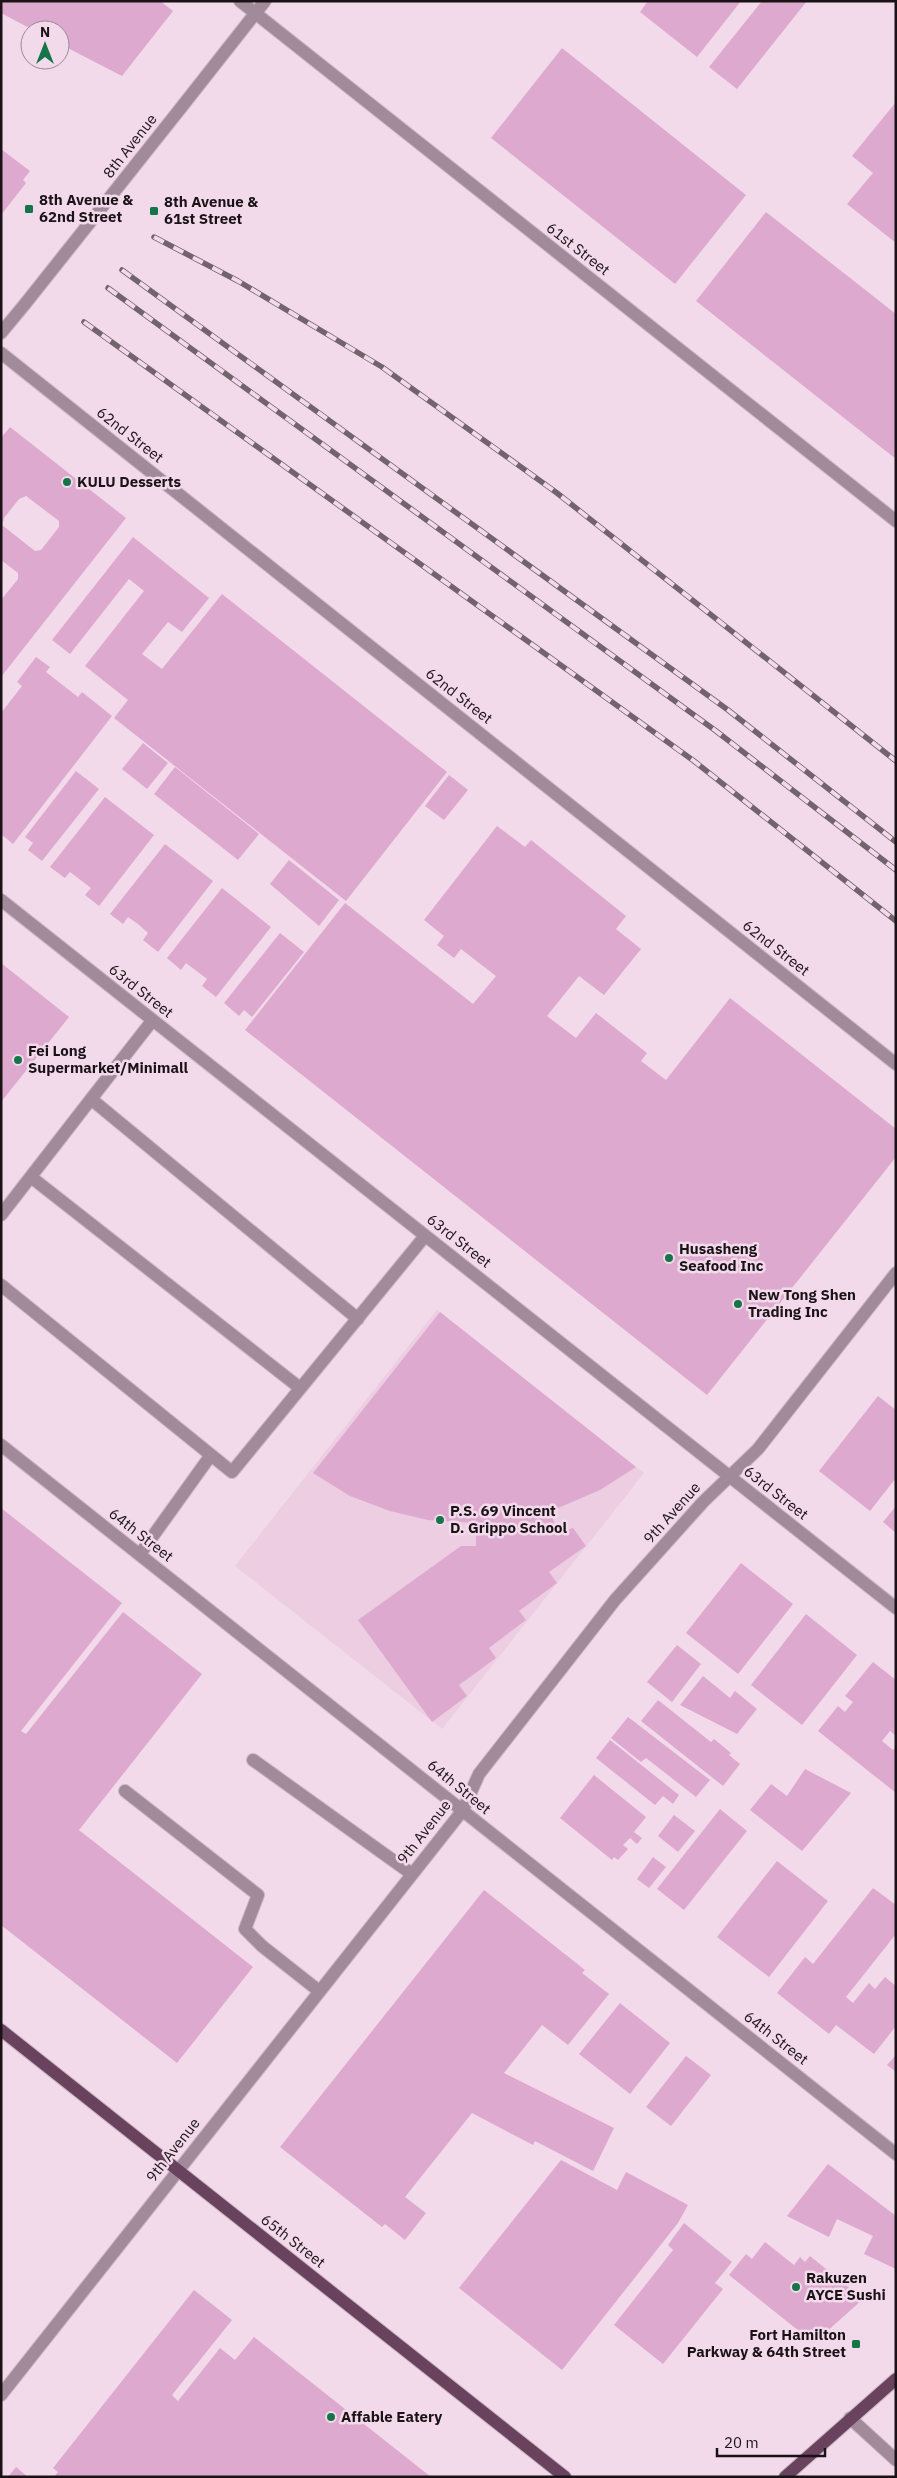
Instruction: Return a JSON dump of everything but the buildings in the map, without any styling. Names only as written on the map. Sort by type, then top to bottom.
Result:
[{"type":"main road","name":"65th Street","points":[[1,2030],[565,2477]]},
{"type":"main road","points":[[784,2477],[896,2379]]},
{"type":"street","name":"61st Street","points":[[240,1],[896,521]]},
{"type":"street","name":"8th Avenue","points":[[1,334],[265,1]]},
{"type":"street","name":"62nd Street","points":[[1,353],[896,1064]]},
{"type":"street","name":"63rd Street","points":[[1,900],[896,1608]]},
{"type":"street","points":[[1,1215],[152,1020]]},
{"type":"street","points":[[91,1099],[358,1319]]},
{"type":"street","points":[[31,1177],[300,1388]]},
{"type":"street","points":[[1,1285],[232,1472],[426,1236]]},
{"type":"street","name":"9th Avenue","points":[[1,2395],[463,1810],[479,1774],[615,1600],[728,1476],[758,1449],[896,1273]]},
{"type":"street","name":"64th Street","points":[[1,1446],[140,1554],[896,2154]]},
{"type":"street","points":[[140,1554],[211,1455]]},
{"type":"street","points":[[254,1760],[412,1874]]},
{"type":"street","points":[[125,1791],[258,1895],[245,1929],[262,1946],[320,1991]]},
{"type":"street","points":[[850,2418],[896,2460]]},
{"type":"shaded area","name":"P.S. 69 Vincent D. Grippo School","points":[[437,1310],[644,1473],[442,1729],[235,1566]]},
{"type":"railway","points":[[154,237],[238,281],[382,367],[557,493],[896,761]]},
{"type":"railway","points":[[122,270],[728,710],[896,842]]},
{"type":"railway","points":[[108,288],[716,731],[896,870]]},
{"type":"railway","points":[[84,322],[694,761],[896,921]]},
{"type":"place","name":"8th Avenue & 62nd Street","points":[[29,209]]},
{"type":"place","name":"8th Avenue & 61st Street","points":[[154,211]]},
{"type":"place","name":"KULU Desserts","points":[[67,482]]},
{"type":"place","name":"Fei Long Supermarket/Minimall","points":[[18,1060]]},
{"type":"place","name":"Husasheng Seafood Inc","points":[[669,1258]]},
{"type":"place","name":"New Tong Shen Trading Inc","points":[[738,1304]]},
{"type":"place","name":"P.S. 69 Vincent D. Grippo School","points":[[440,1520]]},
{"type":"place","name":"Rakuzen AYCE Sushi","points":[[796,2287]]},
{"type":"place","name":"Fort Hamilton Parkway & 64th Street","points":[[856,2344]]},
{"type":"place","name":"Affable Eatery","points":[[331,2417]]}]
